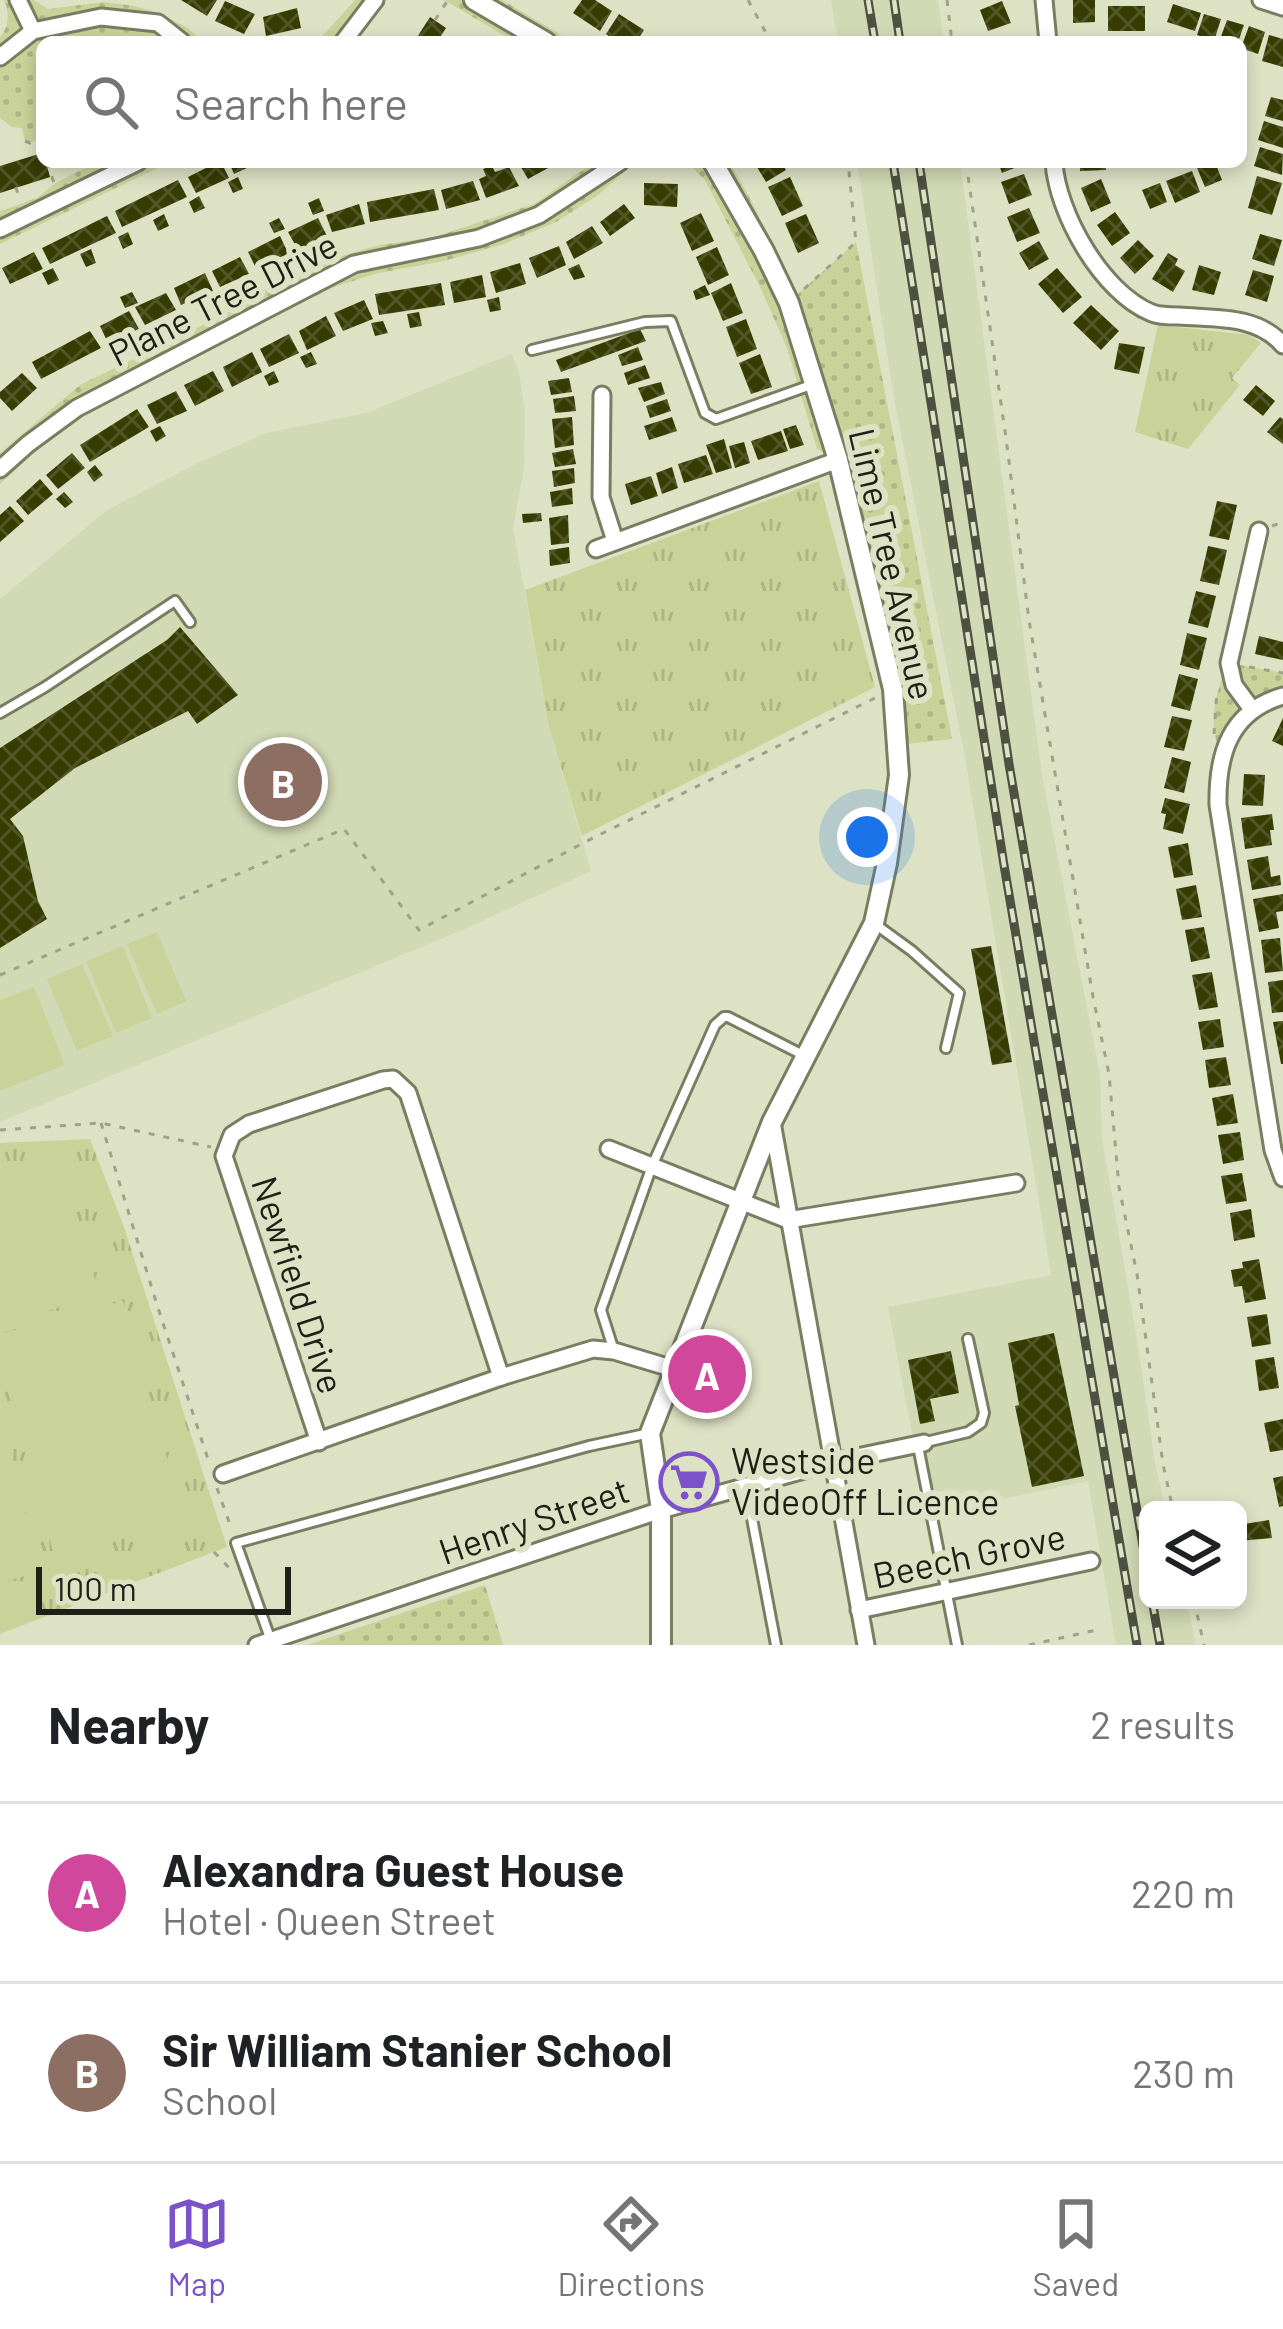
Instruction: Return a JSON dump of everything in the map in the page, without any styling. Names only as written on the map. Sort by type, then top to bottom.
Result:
[{"type":"street","points":[[17,0],[33,31]]},
{"type":"street","points":[[348,36],[375,0]]},
{"type":"street","points":[[474,0],[536,36]]},
{"type":"street","points":[[1044,0],[1047,36]]},
{"type":"street","points":[[1261,0],[1283,7]]},
{"type":"street","points":[[0,57],[33,31],[101,17],[158,22],[175,36]]},
{"type":"street","points":[[0,230],[126,168]]},
{"type":"street","name":"Plane Tree Drive","points":[[0,469],[76,408],[354,264],[479,238],[539,215],[611,168]]},
{"type":"street","name":"Lime Tree Avenue","points":[[650,1433],[772,1122],[874,923],[899,775],[893,689],[838,460],[789,303],[716,168]]},
{"type":"street","points":[[1054,168],[1078,238],[1122,295],[1154,314],[1245,322],[1282,340]]},
{"type":"street","points":[[602,395],[601,496],[615,541]]},
{"type":"street","points":[[596,549],[838,460]]},
{"type":"street","points":[[1251,708],[1234,685],[1228,662],[1259,531]]},
{"type":"street","points":[[1283,696],[1251,708],[1228,741],[1217,784],[1273,1150],[1283,1178]]},
{"type":"street","name":"Newfield Drive","points":[[319,1442],[224,1156],[232,1135],[249,1124],[382,1080],[393,1079],[408,1093],[501,1378]]},
{"type":"street","points":[[772,1122],[866,1645]]},
{"type":"street","points":[[609,1149],[788,1220],[1016,1183]]},
{"type":"street","points":[[223,1474],[592,1349],[674,1369]]},
{"type":"street","points":[[650,1433],[661,1510],[661,1645]]},
{"type":"street","name":"Henry Street","points":[[264,1642],[661,1510],[833,1462],[921,1444]]},
{"type":"street","name":"Beech Grove","points":[[859,1610],[1091,1561]]},
{"type":"lane","points":[[532,350],[645,322],[671,321],[704,413],[716,418],[813,385]]},
{"type":"lane","points":[[0,713],[175,602],[190,622]]},
{"type":"lane","points":[[874,923],[959,993],[946,1048]]},
{"type":"lane","points":[[614,1351],[601,1310],[652,1166],[719,1020],[728,1017],[807,1056]]},
{"type":"lane","points":[[957,1645],[921,1444],[981,1424],[984,1413],[968,1339]]},
{"type":"lane","points":[[264,1642],[236,1543],[650,1433]]},
{"type":"lane","points":[[746,1486],[776,1645]]},
{"type":"path","points":[[434,20],[448,0]]},
{"type":"path","points":[[748,0],[768,36]]},
{"type":"path","points":[[947,0],[951,36]]},
{"type":"path","points":[[26,141],[36,139]]},
{"type":"path","points":[[49,168],[54,184]]},
{"type":"path","points":[[72,168],[75,176]]},
{"type":"path","points":[[789,303],[856,242],[849,168]]},
{"type":"path","points":[[967,168],[1029,620],[1109,1075],[1119,1187],[1172,1501]]},
{"type":"path","points":[[16,188],[21,203]]},
{"type":"path","points":[[0,975],[344,829],[419,930],[893,689]]},
{"type":"path","points":[[101,1123],[188,1401]]},
{"type":"path","points":[[0,1130],[101,1123],[225,1150]]},
{"type":"path","points":[[1196,1609],[1204,1645]]},
{"type":"path","points":[[1029,1645],[1101,1629]]},
{"type":"shaded area","points":[[831,0],[938,0],[943,36],[837,36]]},
{"type":"shaded area","points":[[858,168],[961,168],[1042,775],[1100,1075],[1102,1138],[1164,1501],[1139,1501],[1139,1609],[1188,1609],[1196,1645],[1116,1645],[1088,1481],[932,1514],[888,1307],[1051,1275],[966,763],[895,404]]},
{"type":"shaded area","points":[[512,354],[525,411],[524,469],[513,528],[549,727],[591,871],[460,931],[0,1122],[0,599],[107,510],[198,463],[266,433],[366,413]]},
{"type":"green space","points":[[4,0],[34,0],[48,9],[104,2],[135,6],[161,14],[197,36],[36,36],[36,139],[30,143],[22,128],[0,118],[0,37],[7,9]]},
{"type":"green space","points":[[355,0],[385,0],[357,36],[322,36]]},
{"type":"green space","points":[[444,0],[502,0],[563,36],[505,36]]},
{"type":"green space","points":[[85,168],[158,168],[0,244],[0,211],[37,198]]},
{"type":"green space","points":[[585,168],[628,168],[597,196],[556,222],[504,244],[334,287],[141,381],[65,425],[0,484],[0,453],[80,385],[334,258],[434,237],[534,204]]},
{"type":"green space","points":[[693,168],[732,168],[765,229],[789,302],[856,242],[952,739],[897,745],[838,461],[817,449],[787,348],[705,180]]},
{"type":"green space","points":[[1158,325],[1249,335],[1261,343],[1232,378],[1240,385],[1188,449],[1135,432]]},
{"type":"green space","points":[[819,481],[875,687],[582,836],[549,727],[525,590]]},
{"type":"green space","points":[[1229,663],[1283,673],[1283,696],[1251,708],[1222,757],[1214,710]]},
{"type":"green space","points":[[157,932],[186,1001],[157,1014],[127,944]]},
{"type":"green space","points":[[123,946],[152,1018],[116,1033],[86,961]]},
{"type":"green space","points":[[82,964],[113,1036],[77,1051],[47,979]]},
{"type":"green space","points":[[34,987],[65,1065],[0,1091],[0,1000]]},
{"type":"green space","points":[[90,1139],[124,1227],[227,1547],[0,1634],[0,1143]]},
{"type":"green space","points":[[59,1164],[100,1296],[0,1324],[0,1181]]},
{"type":"green space","points":[[123,1301],[185,1522],[55,1558],[0,1354],[0,1334]]},
{"type":"green space","points":[[0,1417],[40,1572],[0,1583]]},
{"type":"green space","points":[[485,1585],[503,1645],[307,1645]]},
{"type":"building","points":[[181,0],[217,0],[207,16]]},
{"type":"building","points":[[582,0],[595,0],[612,11],[600,31],[573,13]]},
{"type":"building","points":[[1073,0],[1095,0],[1095,22],[1073,23]]},
{"type":"building","points":[[225,1],[255,14],[244,34],[215,21]]},
{"type":"building","points":[[1002,1],[1011,23],[988,31],[980,10]]},
{"type":"building","points":[[1173,4],[1201,13],[1195,31],[1167,22]]},
{"type":"building","points":[[1108,6],[1145,6],[1145,31],[1108,31]]},
{"type":"building","points":[[297,8],[301,28],[266,36],[263,17]]},
{"type":"building","points":[[619,14],[644,30],[640,36],[606,34]]},
{"type":"building","points":[[1204,14],[1221,19],[1216,36],[1197,35]]},
{"type":"building","points":[[430,17],[446,28],[441,36],[418,36]]},
{"type":"building","points":[[1227,20],[1244,25],[1240,36],[1221,36]]},
{"type":"building","points":[[1249,26],[1265,32],[1258,54],[1247,50]]},
{"type":"building","points":[[1269,35],[1283,39],[1283,67],[1262,61]]},
{"type":"building","points":[[1271,97],[1283,100],[1283,121],[1265,116]]},
{"type":"building","points":[[1264,121],[1283,127],[1283,148],[1258,140]]},
{"type":"building","points":[[1260,147],[1283,154],[1282,175],[1254,166]]},
{"type":"building","points":[[36,155],[36,168],[48,168],[50,177],[0,193],[0,166]]},
{"type":"building","points":[[206,168],[224,168],[229,178],[196,193],[188,177]]},
{"type":"building","points":[[510,168],[519,186],[486,198],[479,179],[486,176],[483,169]]},
{"type":"building","points":[[522,168],[548,168],[528,179]]},
{"type":"building","points":[[758,168],[785,168],[786,170],[766,182]]},
{"type":"building","points":[[1197,168],[1217,168],[1222,180],[1205,187]]},
{"type":"building","points":[[1192,171],[1200,192],[1175,203],[1166,181]]},
{"type":"building","points":[[1024,174],[1032,195],[1009,204],[1001,182]]},
{"type":"building","points":[[1257,176],[1282,183],[1272,215],[1248,208]]},
{"type":"building","points":[[238,177],[243,189],[233,193],[228,182]]},
{"type":"building","points":[[790,177],[803,206],[782,216],[768,187]]},
{"type":"building","points":[[1101,179],[1111,203],[1091,212],[1081,188]]},
{"type":"building","points":[[178,180],[187,197],[122,227],[115,211]]},
{"type":"building","points":[[473,181],[480,200],[446,209],[441,190]]},
{"type":"building","points":[[644,183],[678,184],[677,207],[644,205]]},
{"type":"building","points":[[1160,183],[1167,202],[1150,209],[1142,190]]},
{"type":"building","points":[[434,189],[439,210],[370,222],[367,202]]},
{"type":"building","points":[[199,196],[205,208],[194,213],[189,202]]},
{"type":"building","points":[[319,198],[324,211],[313,215],[308,203]]},
{"type":"building","points":[[359,204],[365,224],[332,232],[326,215]]},
{"type":"building","points":[[624,204],[635,218],[610,236],[600,222]]},
{"type":"building","points":[[1029,208],[1040,233],[1017,242],[1007,217]]},
{"type":"building","points":[[1115,212],[1130,233],[1112,246],[1097,225]]},
{"type":"building","points":[[701,213],[714,241],[692,251],[680,223]]},
{"type":"building","points":[[164,214],[169,226],[158,231],[153,220]]},
{"type":"building","points":[[806,214],[819,243],[798,253],[785,223]]},
{"type":"building","points":[[107,216],[116,233],[50,264],[42,248]]},
{"type":"building","points":[[279,218],[285,229],[274,233],[269,223]]},
{"type":"building","points":[[318,218],[327,236],[298,250],[288,232]]},
{"type":"building","points":[[592,226],[603,243],[574,259],[566,242]]},
{"type":"building","points":[[128,232],[133,244],[123,249],[118,237]]},
{"type":"building","points":[[1260,234],[1282,240],[1274,266],[1252,259]]},
{"type":"building","points":[[280,236],[289,255],[257,270],[248,252]]},
{"type":"building","points":[[1138,240],[1154,256],[1135,274],[1120,258]]},
{"type":"building","points":[[1039,241],[1049,259],[1029,270],[1019,253]]},
{"type":"building","points":[[559,246],[566,265],[537,278],[529,258]]},
{"type":"building","points":[[717,247],[729,275],[708,285],[696,257]]},
{"type":"building","points":[[91,249],[96,263],[86,267],[80,254]]},
{"type":"building","points":[[34,252],[43,269],[10,284],[2,268]]},
{"type":"building","points":[[1168,253],[1185,271],[1173,292],[1152,279]]},
{"type":"building","points":[[240,257],[249,274],[220,287],[212,271]]},
{"type":"building","points":[[520,263],[526,284],[496,293],[490,272]]},
{"type":"building","points":[[579,264],[585,277],[574,280],[568,269]]},
{"type":"building","points":[[1199,265],[1221,272],[1214,295],[1192,290]]},
{"type":"building","points":[[53,268],[59,280],[48,285],[42,273]]},
{"type":"building","points":[[1057,268],[1082,297],[1063,313],[1038,284]]},
{"type":"building","points":[[1253,270],[1274,276],[1267,302],[1245,295]]},
{"type":"building","points":[[205,273],[213,291],[181,305],[174,288]]},
{"type":"building","points":[[482,275],[486,297],[454,303],[450,282]]},
{"type":"building","points":[[441,283],[445,305],[379,315],[375,294]]},
{"type":"building","points":[[731,283],[743,313],[723,321],[711,293]]},
{"type":"building","points":[[705,285],[710,295],[696,300],[693,291]]},
{"type":"building","points":[[132,292],[138,303],[125,308],[120,297]]},
{"type":"building","points":[[166,293],[176,310],[145,325],[135,307]]},
{"type":"building","points":[[499,297],[501,310],[490,312],[487,300]]},
{"type":"building","points":[[364,300],[373,319],[343,331],[334,313]]},
{"type":"building","points":[[1091,305],[1119,331],[1101,350],[1073,323]]},
{"type":"building","points":[[129,311],[139,329],[108,343],[100,326]]},
{"type":"building","points":[[419,312],[422,326],[410,328],[407,314]]},
{"type":"building","points":[[326,316],[336,336],[307,350],[299,331]]},
{"type":"building","points":[[746,319],[757,349],[737,357],[726,327]]},
{"type":"building","points":[[383,321],[388,333],[375,336],[371,323]]},
{"type":"building","points":[[640,329],[646,341],[561,372],[556,360]]},
{"type":"building","points":[[90,331],[101,348],[41,379],[32,362]]},
{"type":"building","points":[[289,334],[299,353],[269,367],[260,349]]},
{"type":"building","points":[[1119,343],[1145,347],[1139,374],[1114,369]]},
{"type":"building","points":[[638,347],[643,360],[622,366],[618,355]]},
{"type":"building","points":[[252,352],[262,372],[232,387],[223,367]]},
{"type":"building","points":[[311,352],[317,364],[306,368],[300,357]]},
{"type":"building","points":[[760,354],[772,387],[751,394],[739,363]]},
{"type":"building","points":[[645,365],[650,378],[628,385],[624,373]]},
{"type":"building","points":[[213,371],[224,391],[195,406],[184,385]]},
{"type":"building","points":[[274,371],[279,382],[269,386],[264,376]]},
{"type":"building","points":[[22,373],[37,388],[12,411],[0,392]]},
{"type":"building","points":[[569,378],[572,392],[551,395],[548,381]]},
{"type":"building","points":[[661,382],[665,394],[644,402],[638,388]]},
{"type":"building","points":[[1256,385],[1275,401],[1263,416],[1243,400]]},
{"type":"building","points":[[176,391],[187,411],[157,424],[147,405]]},
{"type":"building","points":[[574,396],[576,411],[555,413],[553,399]]},
{"type":"building","points":[[667,399],[671,411],[650,418],[646,406]]},
{"type":"building","points":[[137,409],[149,427],[90,462],[80,445]]},
{"type":"building","points":[[572,417],[574,445],[555,448],[552,419]]},
{"type":"building","points":[[672,417],[677,431],[649,440],[644,426]]},
{"type":"building","points":[[1283,419],[1283,444],[1267,432]]},
{"type":"building","points":[[796,425],[804,445],[790,449],[783,429]]},
{"type":"building","points":[[160,426],[166,436],[156,442],[150,431]]},
{"type":"building","points":[[781,431],[788,451],[758,460],[751,441]]},
{"type":"building","points":[[724,439],[732,468],[716,473],[706,445]]},
{"type":"building","points":[[744,442],[750,463],[735,468],[729,446]]},
{"type":"building","points":[[573,449],[576,464],[555,467],[552,453]]},
{"type":"building","points":[[72,453],[85,468],[58,489],[46,475]]},
{"type":"building","points":[[706,455],[713,474],[684,483],[678,464]]},
{"type":"building","points":[[95,465],[103,475],[94,482],[87,472]]},
{"type":"building","points":[[672,467],[678,488],[662,494],[656,473]]},
{"type":"building","points":[[574,468],[575,483],[554,487],[552,471]]},
{"type":"building","points":[[651,476],[658,496],[631,505],[625,484]]},
{"type":"building","points":[[40,479],[53,494],[28,515],[16,501]]},
{"type":"building","points":[[572,488],[573,504],[552,507],[550,492]]},
{"type":"building","points":[[64,492],[73,502],[65,508],[56,499]]},
{"type":"building","points":[[1217,501],[1237,505],[1229,540],[1209,536]]},
{"type":"building","points":[[10,506],[24,521],[0,542],[0,515]]},
{"type":"building","points":[[541,513],[542,521],[523,523],[522,514]]},
{"type":"building","points":[[568,515],[569,543],[551,545],[549,518]]},
{"type":"building","points":[[1208,546],[1227,550],[1219,585],[1200,581]]},
{"type":"building","points":[[569,547],[570,563],[550,566],[549,550]]},
{"type":"building","points":[[1196,591],[1216,596],[1208,628],[1188,623]]},
{"type":"building","points":[[180,627],[238,695],[197,724],[188,711],[75,768],[10,819],[23,836],[38,901],[47,919],[0,948],[0,748]]},
{"type":"building","points":[[1187,633],[1207,638],[1199,670],[1180,665]]},
{"type":"building","points":[[1259,636],[1283,642],[1283,660],[1255,654]]},
{"type":"building","points":[[1179,674],[1198,679],[1190,711],[1171,706]]},
{"type":"building","points":[[1172,716],[1192,720],[1184,751],[1164,747]]},
{"type":"building","points":[[1283,718],[1283,746],[1272,741]]},
{"type":"building","points":[[1172,757],[1191,762],[1184,793],[1164,788]]},
{"type":"building","points":[[1244,774],[1265,775],[1263,806],[1242,805]]},
{"type":"building","points":[[1165,798],[1190,804],[1183,834],[1163,829]]},
{"type":"building","points":[[1272,814],[1272,845],[1245,849],[1241,818]]},
{"type":"building","points":[[1188,843],[1193,875],[1174,878],[1168,847]]},
{"type":"building","points":[[1268,856],[1271,877],[1280,875],[1281,885],[1252,890],[1247,860]]},
{"type":"building","points":[[1196,885],[1202,917],[1182,920],[1176,889]]},
{"type":"building","points":[[1283,894],[1283,911],[1276,912],[1279,928],[1259,932],[1253,899]]},
{"type":"building","points":[[1204,927],[1210,958],[1191,962],[1185,930]]},
{"type":"building","points":[[1280,938],[1283,971],[1265,973],[1261,940]]},
{"type":"building","points":[[991,946],[1012,1062],[992,1065],[971,949]]},
{"type":"building","points":[[1212,972],[1218,1007],[1199,1010],[1192,975]]},
{"type":"building","points":[[1283,980],[1283,1012],[1272,1013],[1268,982]]},
{"type":"building","points":[[1220,1019],[1224,1047],[1203,1050],[1198,1022]]},
{"type":"building","points":[[1283,1021],[1283,1064],[1281,1064],[1273,1022]]},
{"type":"building","points":[[1226,1057],[1231,1085],[1209,1088],[1205,1060]]},
{"type":"building","points":[[1233,1094],[1238,1123],[1217,1126],[1212,1098]]},
{"type":"building","points":[[1240,1132],[1244,1160],[1223,1164],[1218,1135]]},
{"type":"building","points":[[1242,1173],[1247,1201],[1226,1204],[1221,1176]]},
{"type":"building","points":[[1251,1209],[1255,1237],[1234,1241],[1230,1213]]},
{"type":"building","points":[[1259,1259],[1266,1299],[1245,1303],[1242,1286],[1234,1287],[1231,1270]]},
{"type":"building","points":[[1267,1314],[1271,1344],[1252,1347],[1247,1317]]},
{"type":"building","points":[[1054,1333],[1084,1476],[1032,1487],[1008,1343]]},
{"type":"building","points":[[951,1351],[959,1393],[930,1399],[935,1421],[920,1424],[908,1360]]},
{"type":"building","points":[[1274,1357],[1279,1388],[1259,1391],[1255,1360]]},
{"type":"building","points":[[1283,1419],[1283,1450],[1270,1452],[1264,1423]]},
{"type":"building","name":"Westside VideoOff Licence","points":[[700,1472],[702,1485],[682,1490],[676,1486],[675,1478]]},
{"type":"building","points":[[1283,1476],[1283,1506],[1279,1507],[1273,1478]]},
{"type":"building","points":[[1269,1520],[1272,1538],[1247,1540],[1247,1524]]},
{"type":"railway","points":[[868,0],[874,36]]},
{"type":"railway","points":[[894,0],[899,36]]},
{"type":"railway","points":[[894,168],[1004,865],[1137,1645]]},
{"type":"railway","points":[[920,168],[1009,764],[1139,1522]]},
{"type":"railway","points":[[1154,1609],[1160,1645]]},
{"type":"place","name":"Sir William Stanier School","points":[[283,782]]},
{"type":"place","name":"Alexandra Guest House","points":[[707,1374]]},
{"type":"place","name":"Westside VideoOff Licence","points":[[689,1482]]}]
